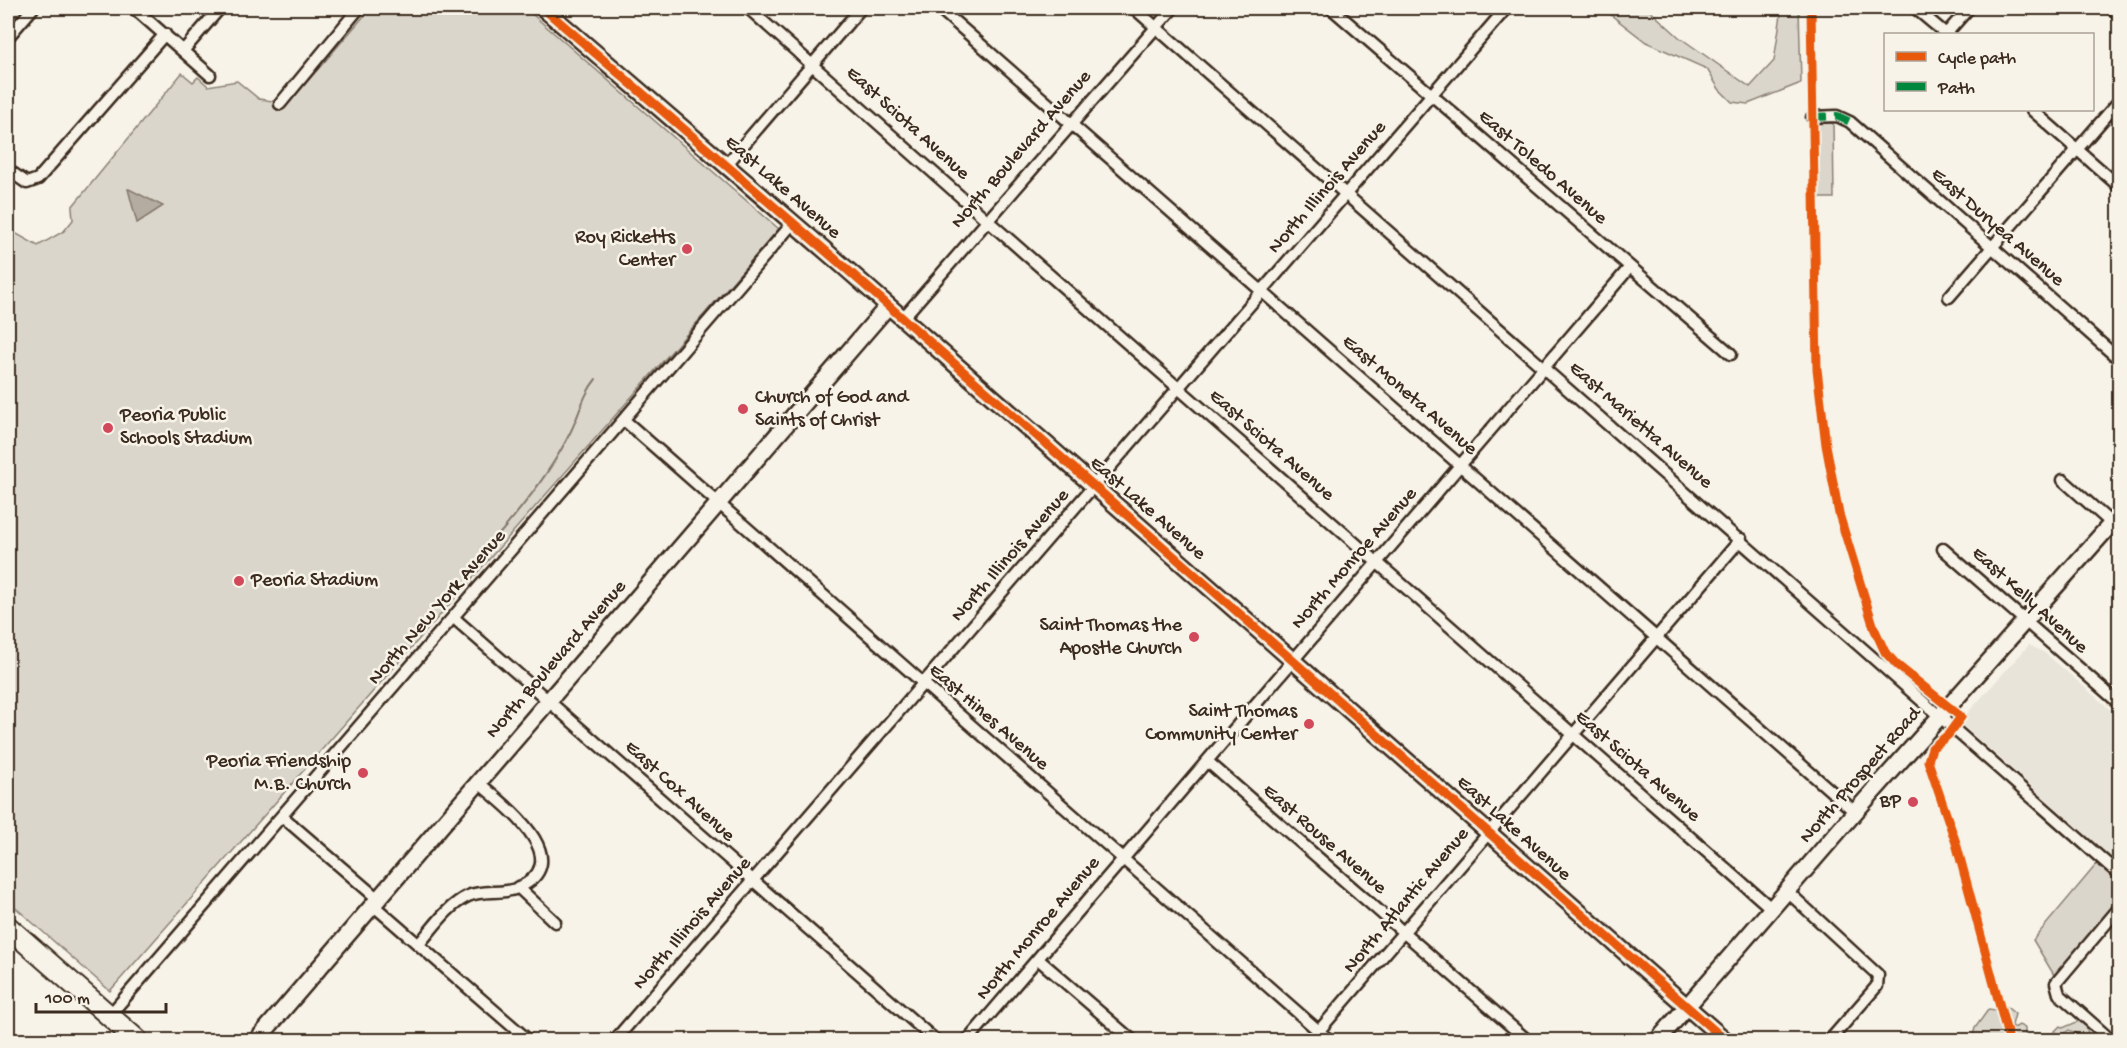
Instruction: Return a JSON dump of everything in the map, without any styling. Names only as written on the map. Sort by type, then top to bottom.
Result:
[{"type":"highway","points":[[9,932],[137,1041]]},
{"type":"street","points":[[8,37],[33,8]]},
{"type":"street","points":[[134,8],[210,75]]},
{"type":"street","points":[[183,51],[220,8]]},
{"type":"street","points":[[280,104],[359,8]]},
{"type":"street","name":"East Lake Avenue","points":[[543,8],[727,164],[1292,658],[1725,1041]]},
{"type":"street","name":"East Sciota Avenue","points":[[748,8],[1178,389],[1772,909]]},
{"type":"street","points":[[727,164],[861,8]]},
{"type":"street","name":"East Moneta Avenue","points":[[939,8],[1855,812]]},
{"type":"street","name":"East Marietta Avenue","points":[[1134,8],[1545,366],[2120,875]]},
{"type":"street","name":"North Boulevard Avenue","points":[[902,319],[1173,8]]},
{"type":"street","name":"East Toledo Avenue","points":[[1331,8],[1731,354]]},
{"type":"street","points":[[1915,8],[1945,33]]},
{"type":"street","points":[[1947,33],[1969,8]]},
{"type":"street","points":[[2115,8],[2120,12]]},
{"type":"street","name":"North Illinois Avenue","points":[[615,1041],[1503,12]]},
{"type":"street","points":[[8,170],[27,183],[38,179],[165,34]]},
{"type":"street","points":[[1949,297],[2120,100]]},
{"type":"street","points":[[2032,111],[2120,187]]},
{"type":"street","name":"East Duryea Avenue","points":[[1812,117],[1837,116],[1850,122],[2120,360]]},
{"type":"street","name":"North New York Avenue","points":[[109,1016],[794,223]]},
{"type":"street","name":"North Monroe Avenue","points":[[968,1041],[1292,658],[1630,267]]},
{"type":"street","name":"North Boulevard Avenue","points":[[257,1041],[888,306]]},
{"type":"street","name":"East Hines Avenue","points":[[624,420],[1122,860],[1315,1036],[1329,1041]]},
{"type":"street","points":[[2063,480],[2117,523]]},
{"type":"street","name":"North Prospect Road","points":[[1658,1041],[1855,812],[2117,523]]},
{"type":"street","name":"North Atlantic Avenue","points":[[1315,1036],[1741,539]]},
{"type":"street","name":"East Kelly Avenue","points":[[1943,549],[2120,704]]},
{"type":"street","name":"East Cox Avenue","points":[[454,618],[935,1041]]},
{"type":"street","name":"East Rouse Avenue","points":[[1207,761],[1527,1041]]},
{"type":"street","points":[[419,944],[452,905],[469,895],[518,887],[529,880],[539,865],[536,838],[520,819],[479,783]]},
{"type":"street","points":[[283,817],[419,944],[528,1041]]},
{"type":"street","points":[[518,887],[555,922]]},
{"type":"street","points":[[1788,892],[1874,970],[1879,980],[1830,1041]]},
{"type":"street","points":[[2111,1041],[2059,994],[2056,987],[2057,980],[2120,907]]},
{"type":"street","points":[[1038,959],[1132,1041]]},
{"type":"shaded area","name":"Peoria Stadium","points":[[371,8],[525,8],[779,229],[110,991],[8,901],[8,229],[38,246],[64,231],[73,220],[72,207],[182,73],[193,82],[198,77],[208,86],[237,81],[259,99],[287,103],[286,106]]},
{"type":"shaded area","points":[[1602,8],[1647,8],[1679,37],[1750,87],[1774,61],[1782,8],[1799,8],[1801,83],[1748,104],[1732,102],[1719,89],[1707,69],[1646,42]]},
{"type":"shaded area","points":[[1816,123],[1833,123],[1834,198],[1818,198]]},
{"type":"shaded area","points":[[129,189],[163,206],[137,223]]},
{"type":"shaded area","points":[[2029,645],[2045,653],[2119,717],[2119,864],[1962,725],[1961,720]]},
{"type":"shaded area","points":[[2101,859],[2119,875],[2119,907],[2057,980],[2033,940]]},
{"type":"shaded area","points":[[2002,1003],[2015,1014],[2012,1025],[2014,1028],[2019,1025],[2025,1028],[2025,1040],[1968,1040],[1972,1039],[1975,1028],[1988,1010],[1996,1011]]},
{"type":"shaded area","points":[[2079,1021],[2086,1025],[2088,1033],[2084,1037],[2069,1030],[2054,1040],[2043,1040],[2047,1034],[2050,1036],[2060,1026],[2063,1028]]},
{"type":"waterway","points":[[479,557],[516,514],[551,466],[570,433],[587,392],[596,379]]},
{"type":"marked path","points":[[1812,117],[1837,116],[1850,122]]},
{"type":"cycle path","points":[[543,8],[842,265],[1725,1040]]},
{"type":"cycle path","points":[[1811,8],[1817,369],[1826,445],[1839,514],[1874,628],[1885,652],[1897,665],[1961,717],[1948,735],[1932,748],[1928,761],[1956,843],[2009,1040]]},
{"type":"place","name":"Roy Ricketts Center","points":[[687,249]]},
{"type":"place","name":"Church of God and Saints of Christ","points":[[743,409]]},
{"type":"place","name":"Peoria Public Schools Stadium","points":[[108,428]]},
{"type":"place","name":"Peoria Stadium","points":[[239,581]]},
{"type":"place","name":"Saint Thomas the Apostle Church","points":[[1194,637]]},
{"type":"place","name":"Saint Thomas Community Center","points":[[1309,724]]},
{"type":"place","name":"Peoria Friendship M.B. Church","points":[[363,773]]},
{"type":"place","name":"BP","points":[[1913,802]]}]
